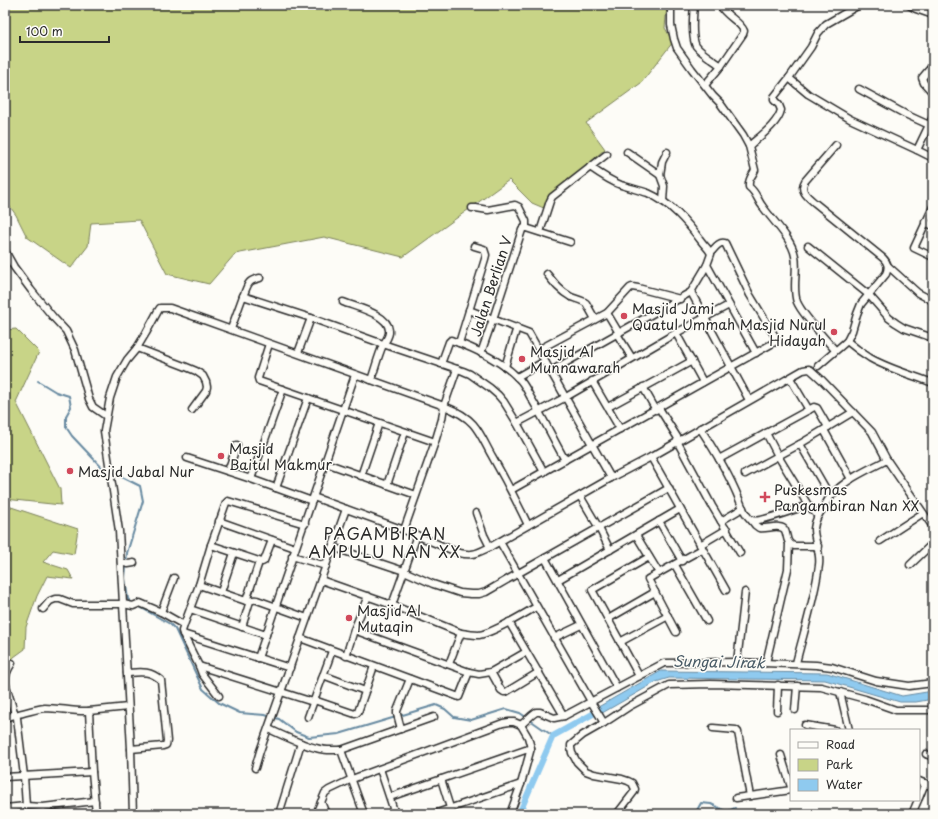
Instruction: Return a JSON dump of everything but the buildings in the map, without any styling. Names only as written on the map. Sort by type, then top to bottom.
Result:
[{"type":"street","points":[[671,5],[671,25],[677,48],[704,85],[720,103],[749,146],[755,170],[750,178],[750,187],[781,229],[795,256],[795,290],[798,302],[808,318],[835,350]]},
{"type":"street","points":[[696,5],[693,33],[696,46],[721,66]]},
{"type":"street","points":[[704,85],[718,71],[744,34],[742,27],[722,10],[720,5]]},
{"type":"street","points":[[749,146],[779,117],[782,110],[774,100],[774,97],[790,78],[821,28],[859,5]]},
{"type":"street","points":[[909,5],[933,15]]},
{"type":"street","points":[[933,65],[922,78],[924,83],[933,93]]},
{"type":"street","points":[[790,78],[808,94],[850,119],[933,158]]},
{"type":"street","points":[[859,89],[929,125]]},
{"type":"street","points":[[917,150],[933,117]]},
{"type":"street","points":[[836,145],[805,181],[802,189],[815,202],[883,258],[887,262],[888,266],[918,293],[933,301]]},
{"type":"street","points":[[627,152],[660,175]]},
{"type":"street","points":[[663,202],[664,186],[660,175],[662,162],[667,152]]},
{"type":"street","points":[[540,232],[552,197],[607,154]]},
{"type":"street","points":[[590,167],[609,180],[646,192],[663,202],[677,212],[711,252]]},
{"type":"street","points":[[472,208],[488,210],[515,205],[519,207],[526,221],[526,228]]},
{"type":"street","points":[[933,206],[914,248],[933,257]]},
{"type":"street","points":[[926,222],[933,226]]},
{"type":"street","name":"Jalan Berlian V","points":[[481,353],[523,228],[570,242]]},
{"type":"street","points":[[511,490],[774,343],[776,338],[750,295],[725,244],[722,243],[711,252],[707,265],[691,292],[551,371]]},
{"type":"street","points":[[459,343],[486,254],[484,249],[474,246]]},
{"type":"street","points":[[808,246],[869,295],[889,318],[904,328],[933,338]]},
{"type":"street","points":[[5,251],[14,267],[53,317],[66,331],[75,350],[89,399],[93,407],[106,416]]},
{"type":"street","points":[[707,265],[756,353]]},
{"type":"street","points":[[186,458],[276,488],[313,499],[316,498],[404,530],[459,553],[474,555],[500,542],[803,370],[815,368],[847,341],[861,304],[886,274],[888,266]]},
{"type":"street","points":[[547,274],[561,290],[569,296],[584,301],[595,319]]},
{"type":"street","points":[[231,330],[250,281],[260,278]]},
{"type":"street","points":[[538,350],[607,313],[632,287],[680,299]]},
{"type":"street","points":[[691,292],[749,400]]},
{"type":"street","points":[[243,296],[311,318],[470,374],[490,388],[504,402],[544,472]]},
{"type":"street","points":[[343,302],[376,315],[388,325],[390,332],[389,336],[383,344],[371,380]]},
{"type":"street","points":[[517,423],[566,397],[676,333],[729,306]]},
{"type":"street","points":[[133,814],[123,604],[127,563],[119,531],[104,431],[110,398],[117,377],[127,360],[137,348],[160,308],[170,308],[298,353],[355,375],[444,406],[466,417],[480,434],[511,490],[528,525]]},
{"type":"street","points":[[469,310],[517,327],[529,333],[611,478]]},
{"type":"street","points":[[607,313],[632,358]]},
{"type":"street","points":[[298,353],[311,318]]},
{"type":"street","points":[[505,367],[517,327]]},
{"type":"street","points":[[676,333],[703,382]]},
{"type":"street","points":[[441,364],[451,340],[481,353],[505,367],[520,380],[565,460]]},
{"type":"street","points":[[847,341],[874,360],[893,369],[933,383]]},
{"type":"street","points":[[270,344],[258,379],[259,381],[435,442]]},
{"type":"street","points":[[137,348],[196,371],[203,376],[206,382],[206,391],[192,410]]},
{"type":"street","points":[[608,407],[692,360]]},
{"type":"street","points":[[517,377],[545,361]]},
{"type":"street","points":[[815,368],[822,380],[872,432],[887,460],[933,527]]},
{"type":"street","points":[[404,530],[435,442],[442,419],[444,406],[457,369]]},
{"type":"street","points":[[258,658],[355,375]]},
{"type":"street","points":[[790,378],[809,410]]},
{"type":"street","points":[[592,381],[620,429]]},
{"type":"street","points":[[644,388],[678,441],[712,506],[740,553]]},
{"type":"street","points":[[251,479],[283,389]]},
{"type":"street","points":[[276,488],[308,398]]},
{"type":"street","points":[[719,459],[812,407],[815,407],[851,479]]},
{"type":"street","points":[[744,474],[800,444],[853,412]]},
{"type":"street","points":[[361,476],[379,423]]},
{"type":"street","points":[[700,428],[732,482],[747,516],[755,526],[759,528],[783,528],[789,543],[788,569],[766,663]]},
{"type":"street","points":[[387,485],[405,432]]},
{"type":"street","points":[[766,433],[778,456],[808,505],[818,516]]},
{"type":"street","points":[[800,444],[830,496]]},
{"type":"street","points":[[228,472],[237,445]]},
{"type":"street","points":[[651,457],[726,590]]},
{"type":"street","points":[[796,664],[820,564],[820,556],[814,528],[818,516],[830,496],[841,486],[887,460]]},
{"type":"street","points":[[326,463],[416,495]]},
{"type":"street","points":[[332,547],[404,571],[433,584],[460,593],[480,594],[669,488]]},
{"type":"street","points":[[580,496],[610,550]]},
{"type":"street","points":[[219,696],[202,674],[182,631],[226,503],[228,501],[305,524]]},
{"type":"street","points":[[751,520],[764,519],[808,505]]},
{"type":"street","points":[[721,521],[743,508]]},
{"type":"street","points":[[255,768],[346,509]]},
{"type":"street","points":[[558,580],[680,510]]},
{"type":"street","points":[[476,512],[490,547]]},
{"type":"street","points":[[880,541],[923,513]]},
{"type":"street","points":[[219,521],[295,548]]},
{"type":"street","points":[[659,521],[682,561]]},
{"type":"street","points":[[676,632],[648,579],[682,561],[727,529]]},
{"type":"street","points":[[636,535],[659,573]]},
{"type":"street","points":[[392,605],[417,536]]},
{"type":"street","points":[[211,545],[262,562],[264,561],[272,540]]},
{"type":"street","points":[[500,542],[517,574],[604,723]]},
{"type":"street","points":[[789,543],[794,546],[818,546]]},
{"type":"street","points":[[910,565],[933,543]]},
{"type":"street","points":[[221,592],[234,553]]},
{"type":"street","points":[[292,556],[326,566]]},
{"type":"street","points":[[639,676],[592,590],[649,557]]},
{"type":"street","points":[[545,558],[617,688]]},
{"type":"street","points":[[242,627],[259,562]]},
{"type":"street","points":[[675,565],[707,621]]},
{"type":"street","points":[[161,612],[174,578]]},
{"type":"street","points":[[321,580],[472,635],[484,634],[536,607]]},
{"type":"street","points":[[199,585],[248,601],[253,599],[257,600],[307,618]]},
{"type":"street","points":[[608,619],[655,592]]},
{"type":"street","points":[[737,662],[746,592]]},
{"type":"street","points":[[346,656],[354,630],[368,596]]},
{"type":"street","points":[[43,609],[50,601],[55,599],[60,599],[73,604],[123,604],[133,606],[140,603],[161,612],[184,625]]},
{"type":"street","points":[[190,609],[266,635]]},
{"type":"street","points":[[620,642],[668,616]]},
{"type":"street","points":[[509,622],[564,716]]},
{"type":"street","points":[[554,638],[582,625]]},
{"type":"street","points":[[354,630],[469,672],[479,674],[491,672],[526,652]]},
{"type":"street","points":[[448,664],[461,632]]},
{"type":"street","points":[[183,634],[290,668]]},
{"type":"street","points":[[300,638],[459,697],[469,672]]},
{"type":"street","points":[[308,717],[332,651]]},
{"type":"street","points":[[522,724],[536,712],[540,712],[554,718],[564,716],[592,703],[664,663],[737,662],[816,665],[832,667],[876,681],[909,686],[933,684]]},
{"type":"street","points":[[12,663],[6,672],[5,682],[17,718],[26,806]]},
{"type":"street","points":[[199,666],[355,714],[358,712],[374,666]]},
{"type":"street","points":[[491,672],[501,690],[504,692],[539,672]]},
{"type":"street","points":[[127,673],[149,673],[161,680],[167,741],[166,745],[163,746],[130,749]]},
{"type":"street","points":[[323,675],[365,692]]},
{"type":"street","points":[[400,726],[397,714],[410,679]]},
{"type":"street","points":[[617,814],[634,792],[635,789],[632,783],[628,780],[594,774],[586,771],[576,762],[572,753],[572,745],[583,735],[630,706],[669,685],[778,685],[821,687],[865,699],[896,710],[933,710]]},
{"type":"street","points":[[777,711],[778,685]]},
{"type":"street","points":[[795,710],[797,686]]},
{"type":"street","points":[[840,692],[849,729]]},
{"type":"street","points":[[5,718],[44,708],[89,711],[128,707]]},
{"type":"street","points":[[89,711],[96,814]]},
{"type":"street","points":[[269,728],[317,749],[341,750],[400,726],[434,717]]},
{"type":"street","points":[[316,814],[325,793],[352,779],[503,723],[514,722],[522,724]]},
{"type":"street","points":[[510,814],[521,784],[531,748],[522,724]]},
{"type":"street","points":[[805,725],[828,729]]},
{"type":"street","points":[[713,728],[736,730],[738,732],[750,796]]},
{"type":"street","points":[[279,814],[301,743]]},
{"type":"street","points":[[390,797],[531,748]]},
{"type":"street","points":[[341,750],[364,814]]},
{"type":"street","points":[[926,754],[933,757]]},
{"type":"street","points":[[781,755],[790,785]]},
{"type":"street","points":[[380,769],[395,814]]},
{"type":"street","points":[[5,777],[92,772]]},
{"type":"street","points":[[441,779],[451,811]]},
{"type":"street","points":[[920,793],[922,782],[933,787]]},
{"type":"street","points":[[434,814],[451,811],[521,784]]},
{"type":"street","points":[[736,798],[790,788]]},
{"type":"street","points":[[5,808],[26,806],[43,807],[95,801]]},
{"type":"street","points":[[912,814],[918,801]]},
{"type":"street","points":[[321,802],[326,814]]},
{"type":"street","points":[[43,807],[44,814]]},
{"type":"green space","points":[[5,5],[667,5],[665,28],[673,42],[641,83],[586,123],[605,149],[550,198],[546,209],[532,203],[509,180],[403,257],[324,237],[235,254],[209,284],[167,274],[139,220],[91,223],[88,246],[71,268],[27,237],[16,215],[5,200]]},
{"type":"green space","points":[[16,329],[39,352],[16,402],[60,489],[61,505],[5,499],[5,330]]},
{"type":"green space","points":[[5,505],[78,529],[74,554],[53,550],[43,562],[68,570],[73,579],[47,576],[37,596],[26,627],[25,649],[14,657],[5,668]]},
{"type":"water","points":[[661,671],[827,673],[902,696],[933,691],[933,699],[916,702],[900,702],[825,680],[669,678],[656,682],[597,716],[593,710]]},
{"type":"waterway","points":[[38,381],[56,392],[69,396],[71,407],[66,416],[66,427],[72,436],[107,473],[118,475],[140,486],[143,501],[127,553],[125,579],[128,599],[132,603]]},
{"type":"waterway","points":[[138,606],[170,624],[175,629],[203,689],[219,703],[240,713],[265,715],[279,719],[296,732],[309,737],[339,734],[436,705],[445,709],[454,717],[471,720],[506,709],[520,713],[553,736]]},
{"type":"waterway","name":"Sungai Jirak","points":[[519,814],[553,736],[600,710]]},
{"type":"waterway","points":[[693,814],[696,812],[701,803],[711,804],[727,812],[735,808]]},
{"type":"place","name":"Masjid Jami Quatul Ummah","points":[[624,316]]},
{"type":"place","name":"Masjid Nurul Hidayah","points":[[834,332]]},
{"type":"place","name":"Masjid Al Munnawarah","points":[[522,359]]},
{"type":"place","name":"Masjid Baitul Makmur","points":[[221,456]]},
{"type":"place","name":"Masjid Jabal Nur","points":[[70,471]]},
{"type":"place","name":"Puskesmas Pangambiran Nan XX","points":[[765,497]]},
{"type":"place","name":"Masjid Al Mutaqin","points":[[349,618]]},
{"type":"district","name":"PAGAMBIRAN AMPULU NAN XX","points":[[385,542]]}]
